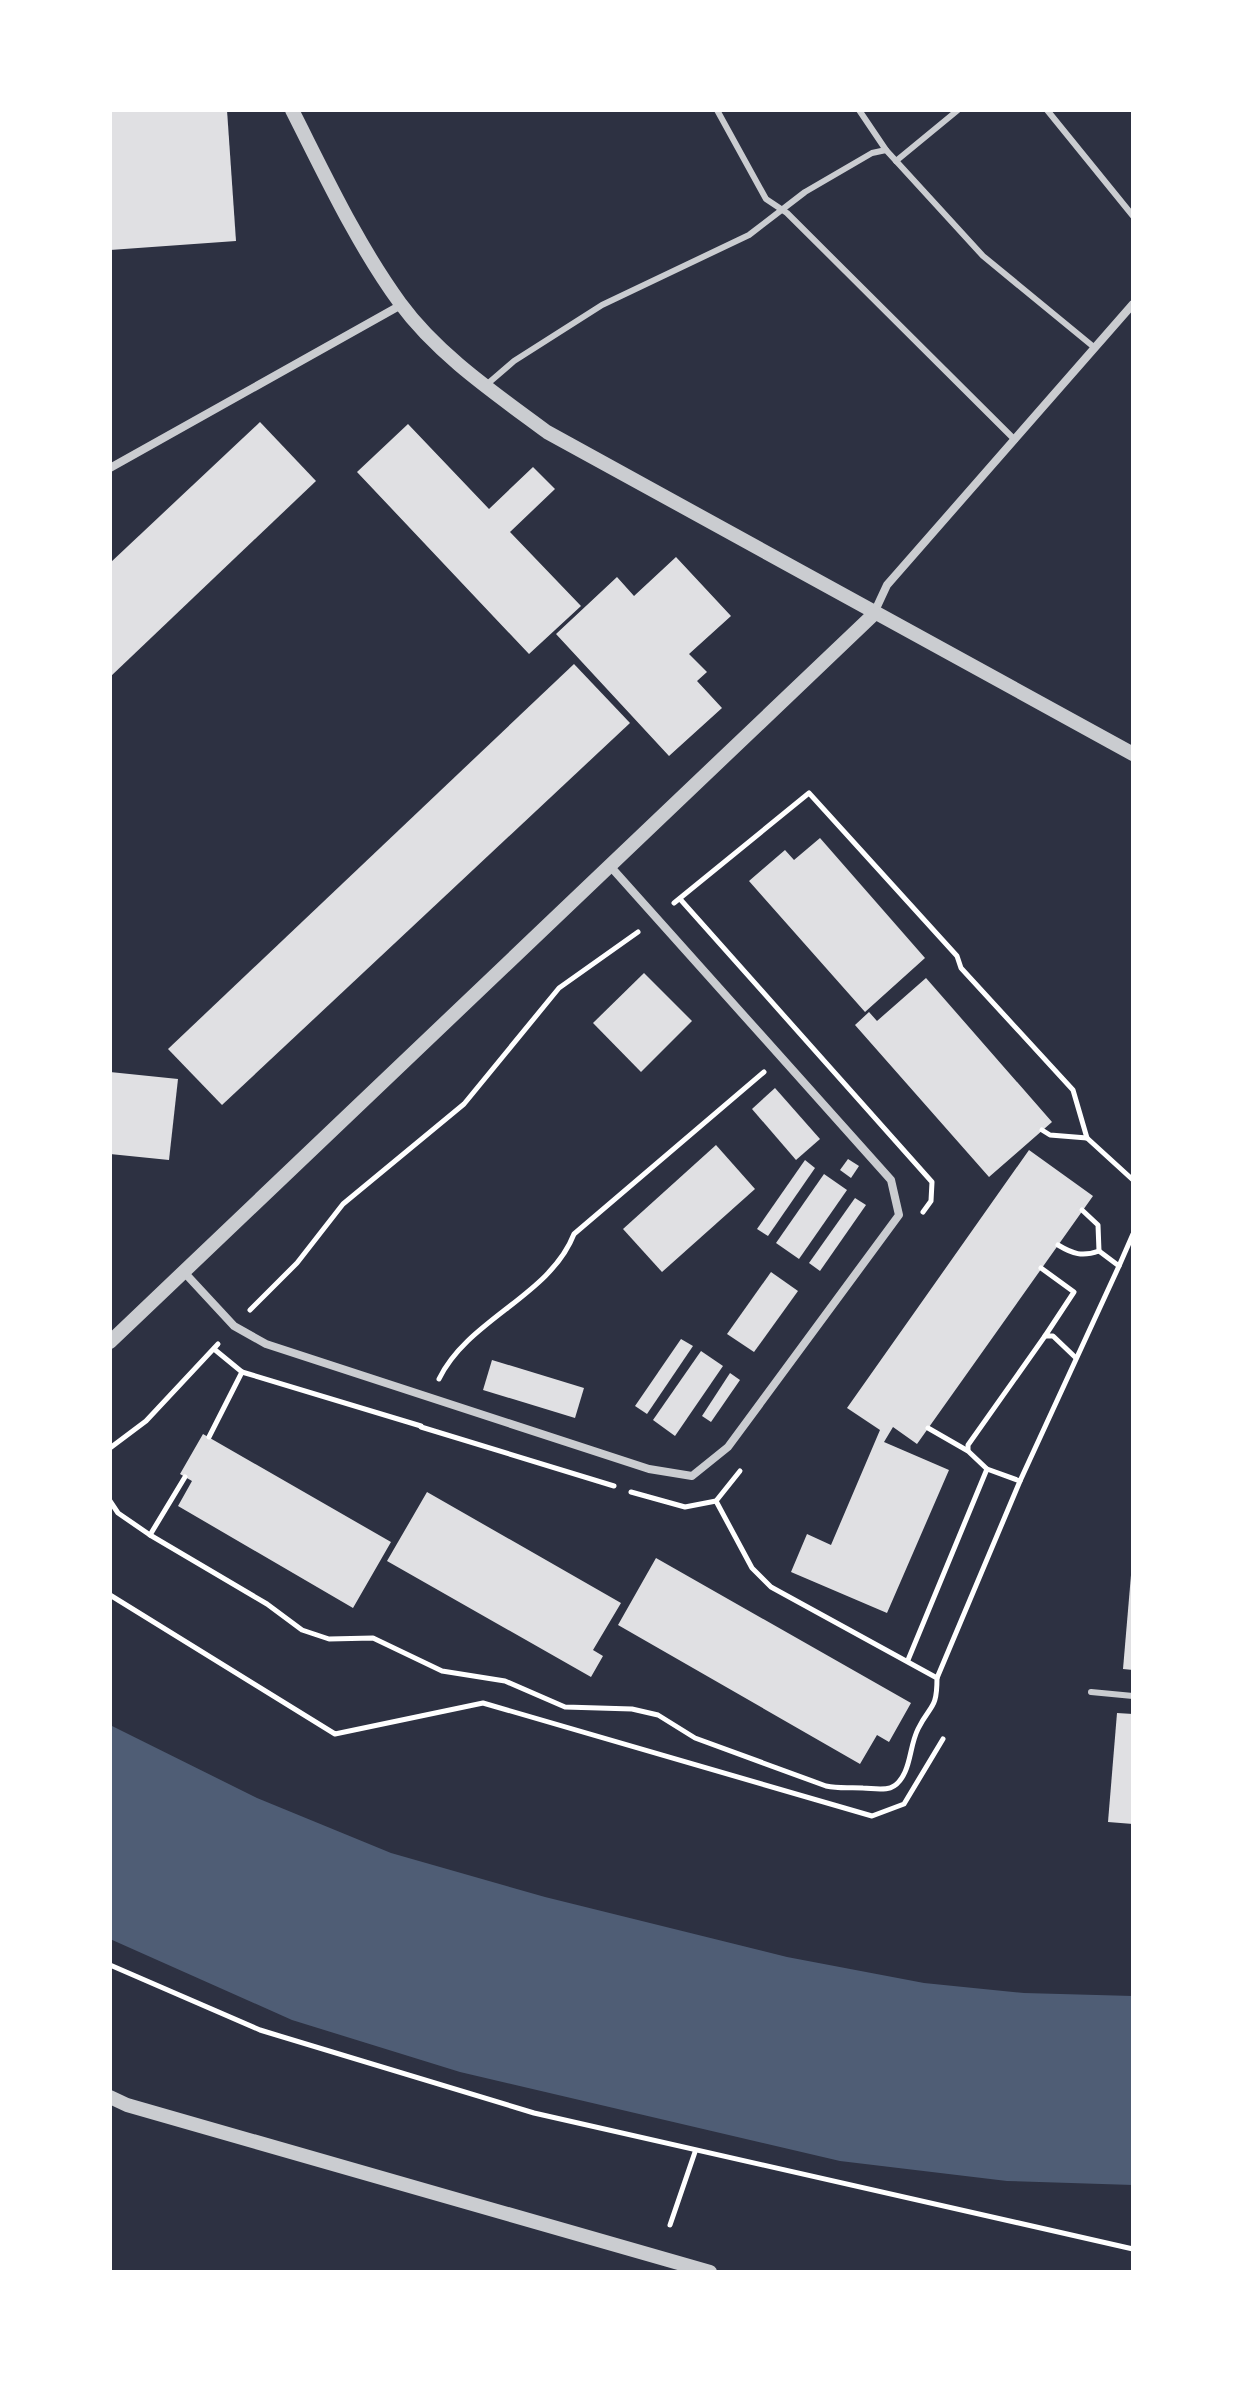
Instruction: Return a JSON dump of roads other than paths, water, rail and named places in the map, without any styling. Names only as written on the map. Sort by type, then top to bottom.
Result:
[{"type":"street","points":[[292,110],[327,180],[401,305],[439,346],[485,386],[547,432],[1133,754]]},
{"type":"street","points":[[110,1342],[874,614],[887,585],[1133,304]]},
{"type":"street","points":[[110,468],[401,305]]},
{"type":"street","points":[[183,1271],[234,1326],[266,1344],[649,1469],[692,1476],[728,1447],[899,1215],[891,1180],[610,866]]},
{"type":"street","points":[[110,2097],[141,2110],[683,2269],[710,2272]]},
{"type":"lane","points":[[717,110],[766,199],[781,209],[1015,440]]},
{"type":"lane","points":[[859,110],[886,150],[983,256],[1095,348]]},
{"type":"lane","points":[[896,161],[958,110]]},
{"type":"lane","points":[[1047,110],[1133,216]]},
{"type":"lane","points":[[485,386],[514,361],[602,305],[749,235],[781,209],[872,153],[886,150]]},
{"type":"lane","points":[[1091,1692],[1133,1696]]},
{"type":"water","points":[[110,1725],[257,1798],[391,1853],[545,1897],[787,1957],[924,1983],[1024,1993],[1133,1996],[1133,2185],[1007,2181],[840,2161],[460,2072],[292,2020],[110,1939]]}]
